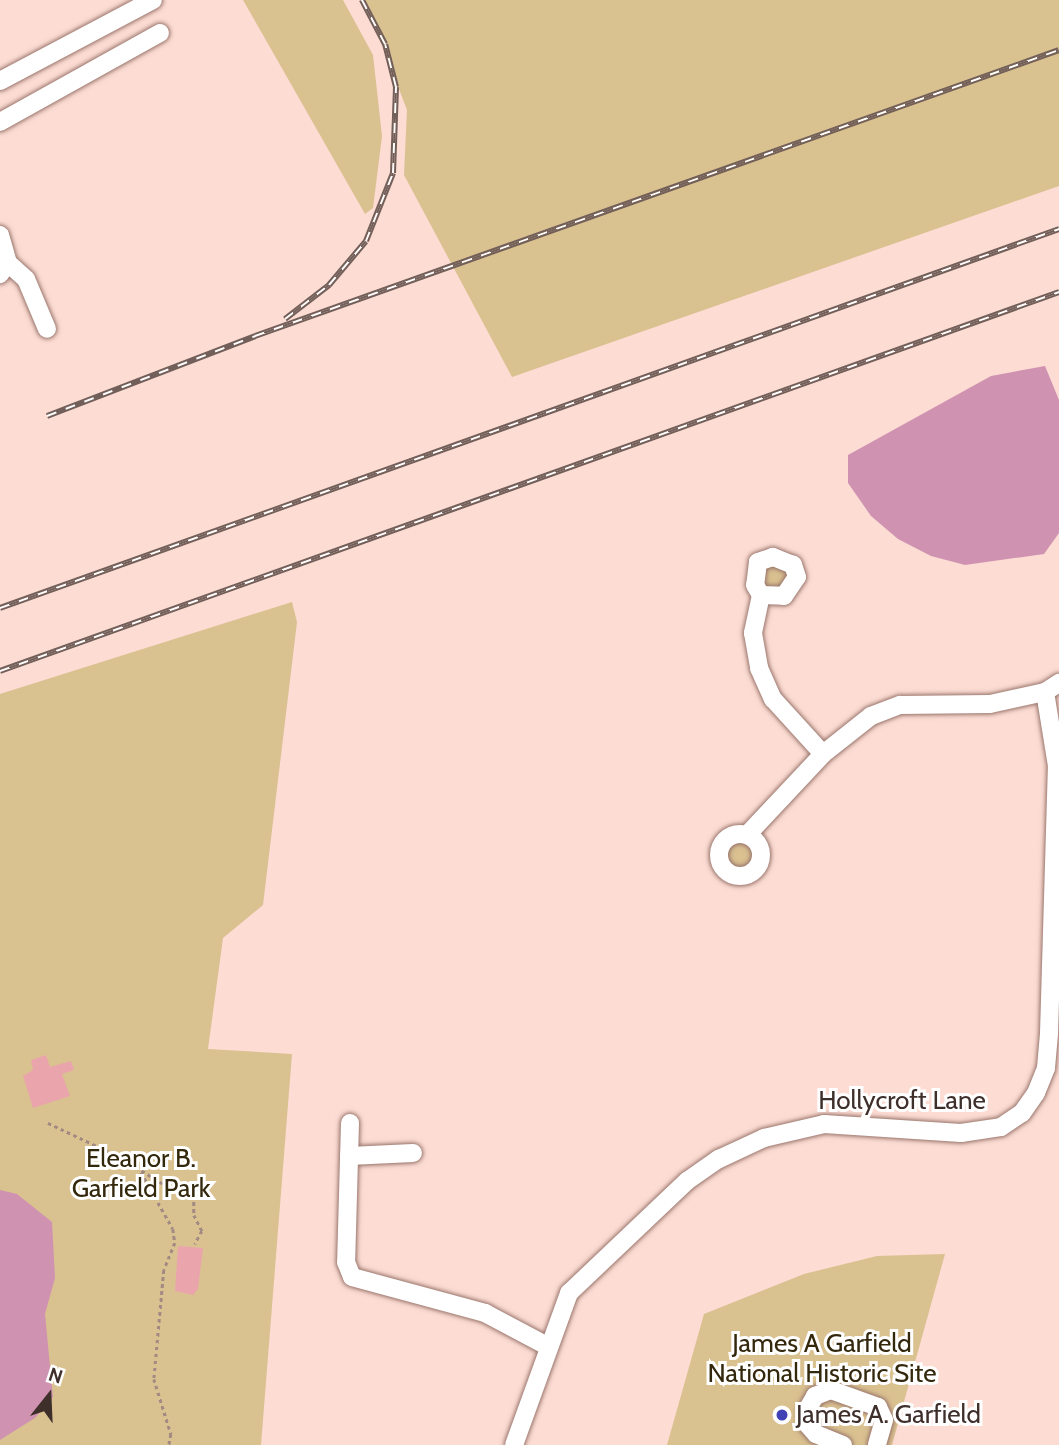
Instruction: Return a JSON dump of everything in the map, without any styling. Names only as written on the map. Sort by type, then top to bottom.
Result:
[{"type":"street","points":[[0,81],[153,0]]},
{"type":"street","points":[[0,122],[160,33]]},
{"type":"street","points":[[0,235],[4,269],[26,279],[47,329]]},
{"type":"street","points":[[761,595],[753,633],[759,668],[773,699],[823,754]]},
{"type":"street","points":[[747,835],[823,754],[872,716],[900,705],[990,704],[1052,687]]},
{"type":"street","name":"Hollycroft Lane","points":[[514,1445],[569,1293],[581,1278],[687,1181],[742,1147],[824,1124],[961,1133],[1001,1127],[1022,1113],[1036,1093],[1046,1068],[1049,1033],[1057,766],[1052,687]]},
{"type":"street","points":[[350,1123],[346,1262],[352,1277],[485,1312],[549,1347]]},
{"type":"street","points":[[349,1156],[413,1153]]},
{"type":"street","points":[[843,1445],[816,1434],[807,1424],[807,1410],[815,1396],[831,1390],[878,1407],[884,1420],[877,1445]]},
{"type":"path","points":[[48,1122],[170,1188],[194,1195],[194,1215],[202,1231],[195,1244]]},
{"type":"path","points":[[141,1172],[173,1229],[175,1243],[163,1270],[154,1379],[171,1433],[169,1445]]},
{"type":"green space","points":[[243,0],[343,0],[373,55],[382,136],[373,208],[365,214]]},
{"type":"green space","points":[[365,0],[1059,0],[1059,186],[512,377],[404,175],[407,110]]},
{"type":"green space","points":[[765,564],[788,569],[787,587],[768,589],[762,581]]},
{"type":"green space","name":"Eleanor B. Garfield Park","points":[[292,602],[297,622],[263,905],[223,938],[208,1049],[292,1054],[261,1445],[0,1445],[0,694]]},
{"type":"green space","points":[[740,841],[746,842],[754,850],[754,862],[746,870],[740,871],[734,870],[726,862],[725,856],[726,850],[734,842]]},
{"type":"green space","name":"James A Garfield National Historic Site","points":[[945,1254],[892,1445],[667,1445],[704,1314],[804,1274],[877,1256]]},
{"type":"shaded area","points":[[1045,366],[1059,400],[1059,533],[1044,554],[965,565],[931,556],[898,539],[871,516],[848,483],[848,455],[991,376]]},
{"type":"shaded area","points":[[0,1190],[17,1194],[52,1222],[55,1278],[45,1314],[53,1397],[35,1418],[0,1440]]},
{"type":"building","points":[[46,1055],[50,1067],[71,1061],[74,1070],[62,1074],[70,1096],[33,1108],[23,1076],[33,1070],[31,1060]]},
{"type":"building","points":[[178,1246],[203,1248],[198,1289],[193,1295],[175,1291]]},
{"type":"railway","points":[[285,319],[329,285],[366,241],[393,173],[396,87],[385,44],[362,0]]},
{"type":"railway","points":[[47,416],[255,336],[1059,50]]},
{"type":"railway","points":[[0,608],[1059,229]]},
{"type":"railway","points":[[0,671],[1059,292]]},
{"type":"place","name":"James A. Garfield","points":[[782,1415]]}]
